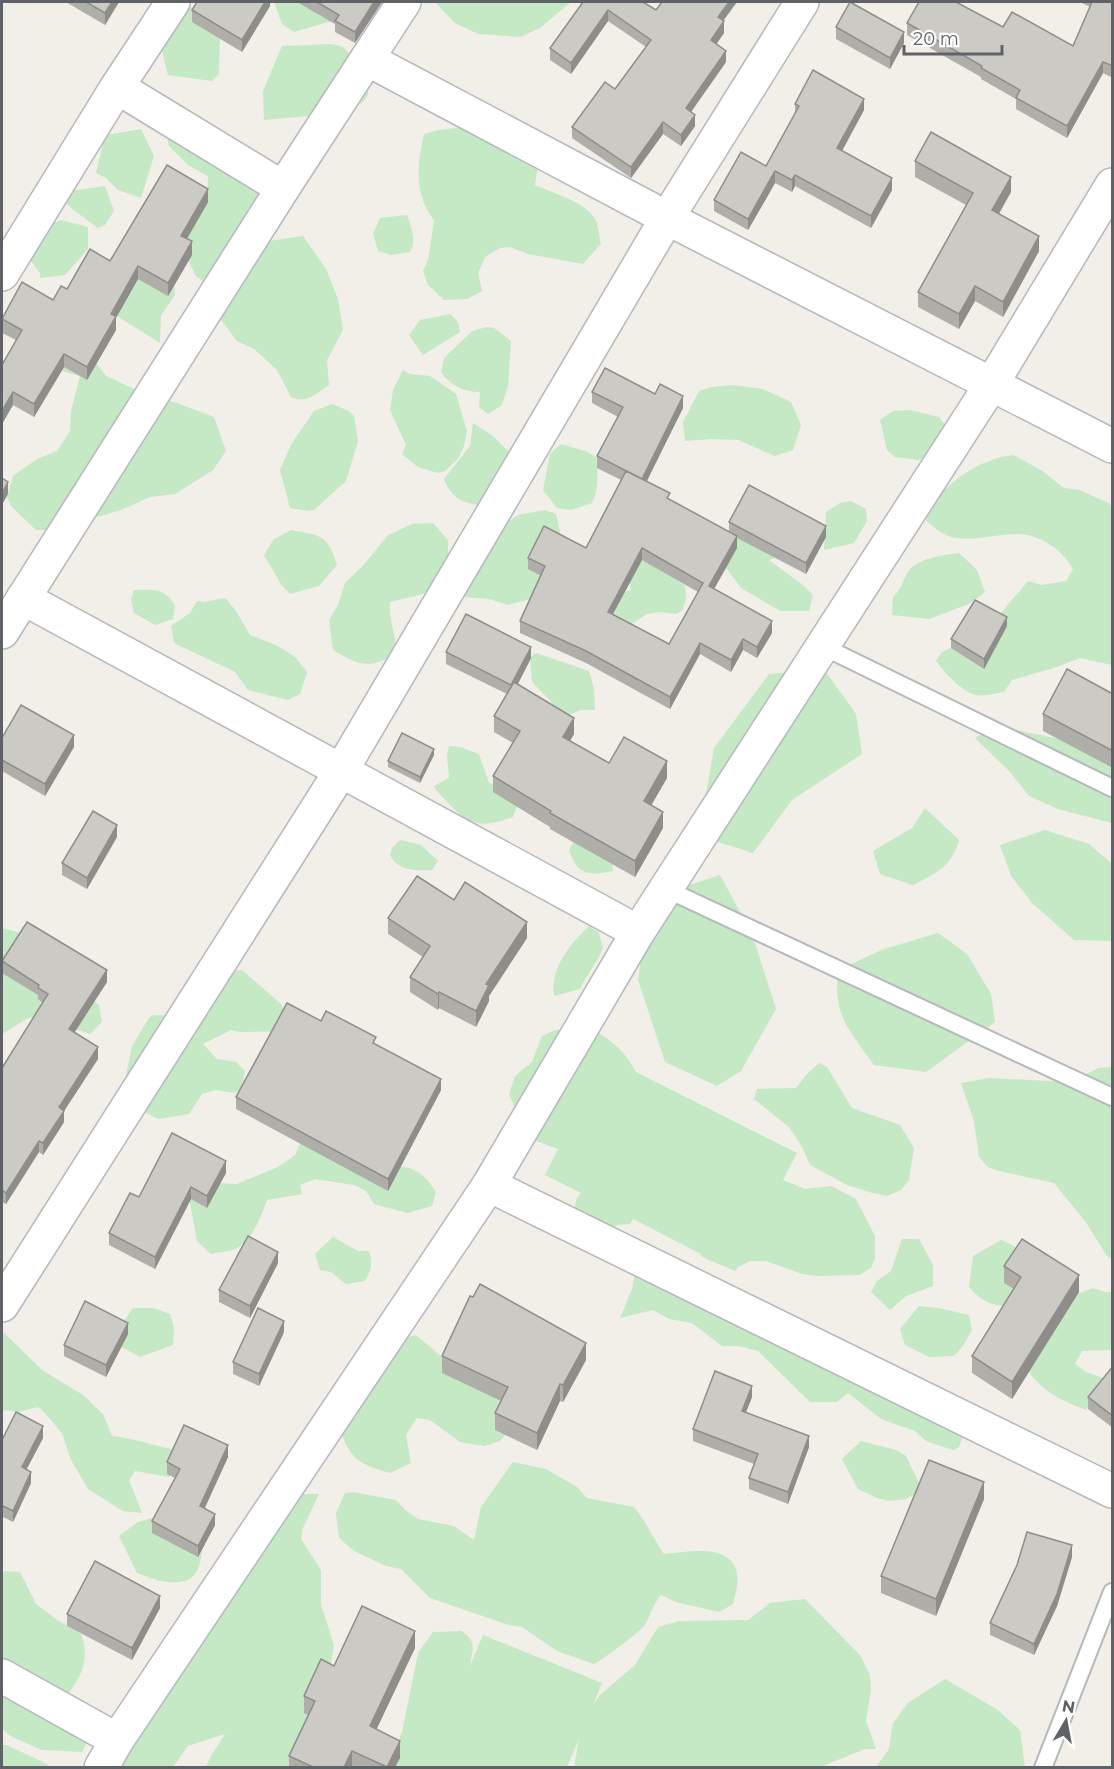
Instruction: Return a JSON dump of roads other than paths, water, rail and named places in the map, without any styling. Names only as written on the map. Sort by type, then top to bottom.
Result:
[{"type":"street","points":[[2,274],[117,87],[173,2]]},
{"type":"street","points":[[2,632],[283,188],[404,2]]},
{"type":"street","points":[[2,1305],[342,771],[667,218],[802,2]]},
{"type":"street","points":[[366,59],[667,218],[1113,446]]},
{"type":"street","points":[[117,87],[283,188]]},
{"type":"street","points":[[101,1767],[489,1185],[638,932],[991,385],[1113,185]]},
{"type":"street","points":[[23,598],[638,932]]},
{"type":"street","points":[[489,1185],[1113,1491]]},
{"type":"street","points":[[2,1676],[117,1740]]},
{"type":"lane","points":[[822,646],[1113,788]]},
{"type":"lane","points":[[666,889],[1113,1097]]},
{"type":"lane","points":[[1043,1767],[1113,1592]]}]
